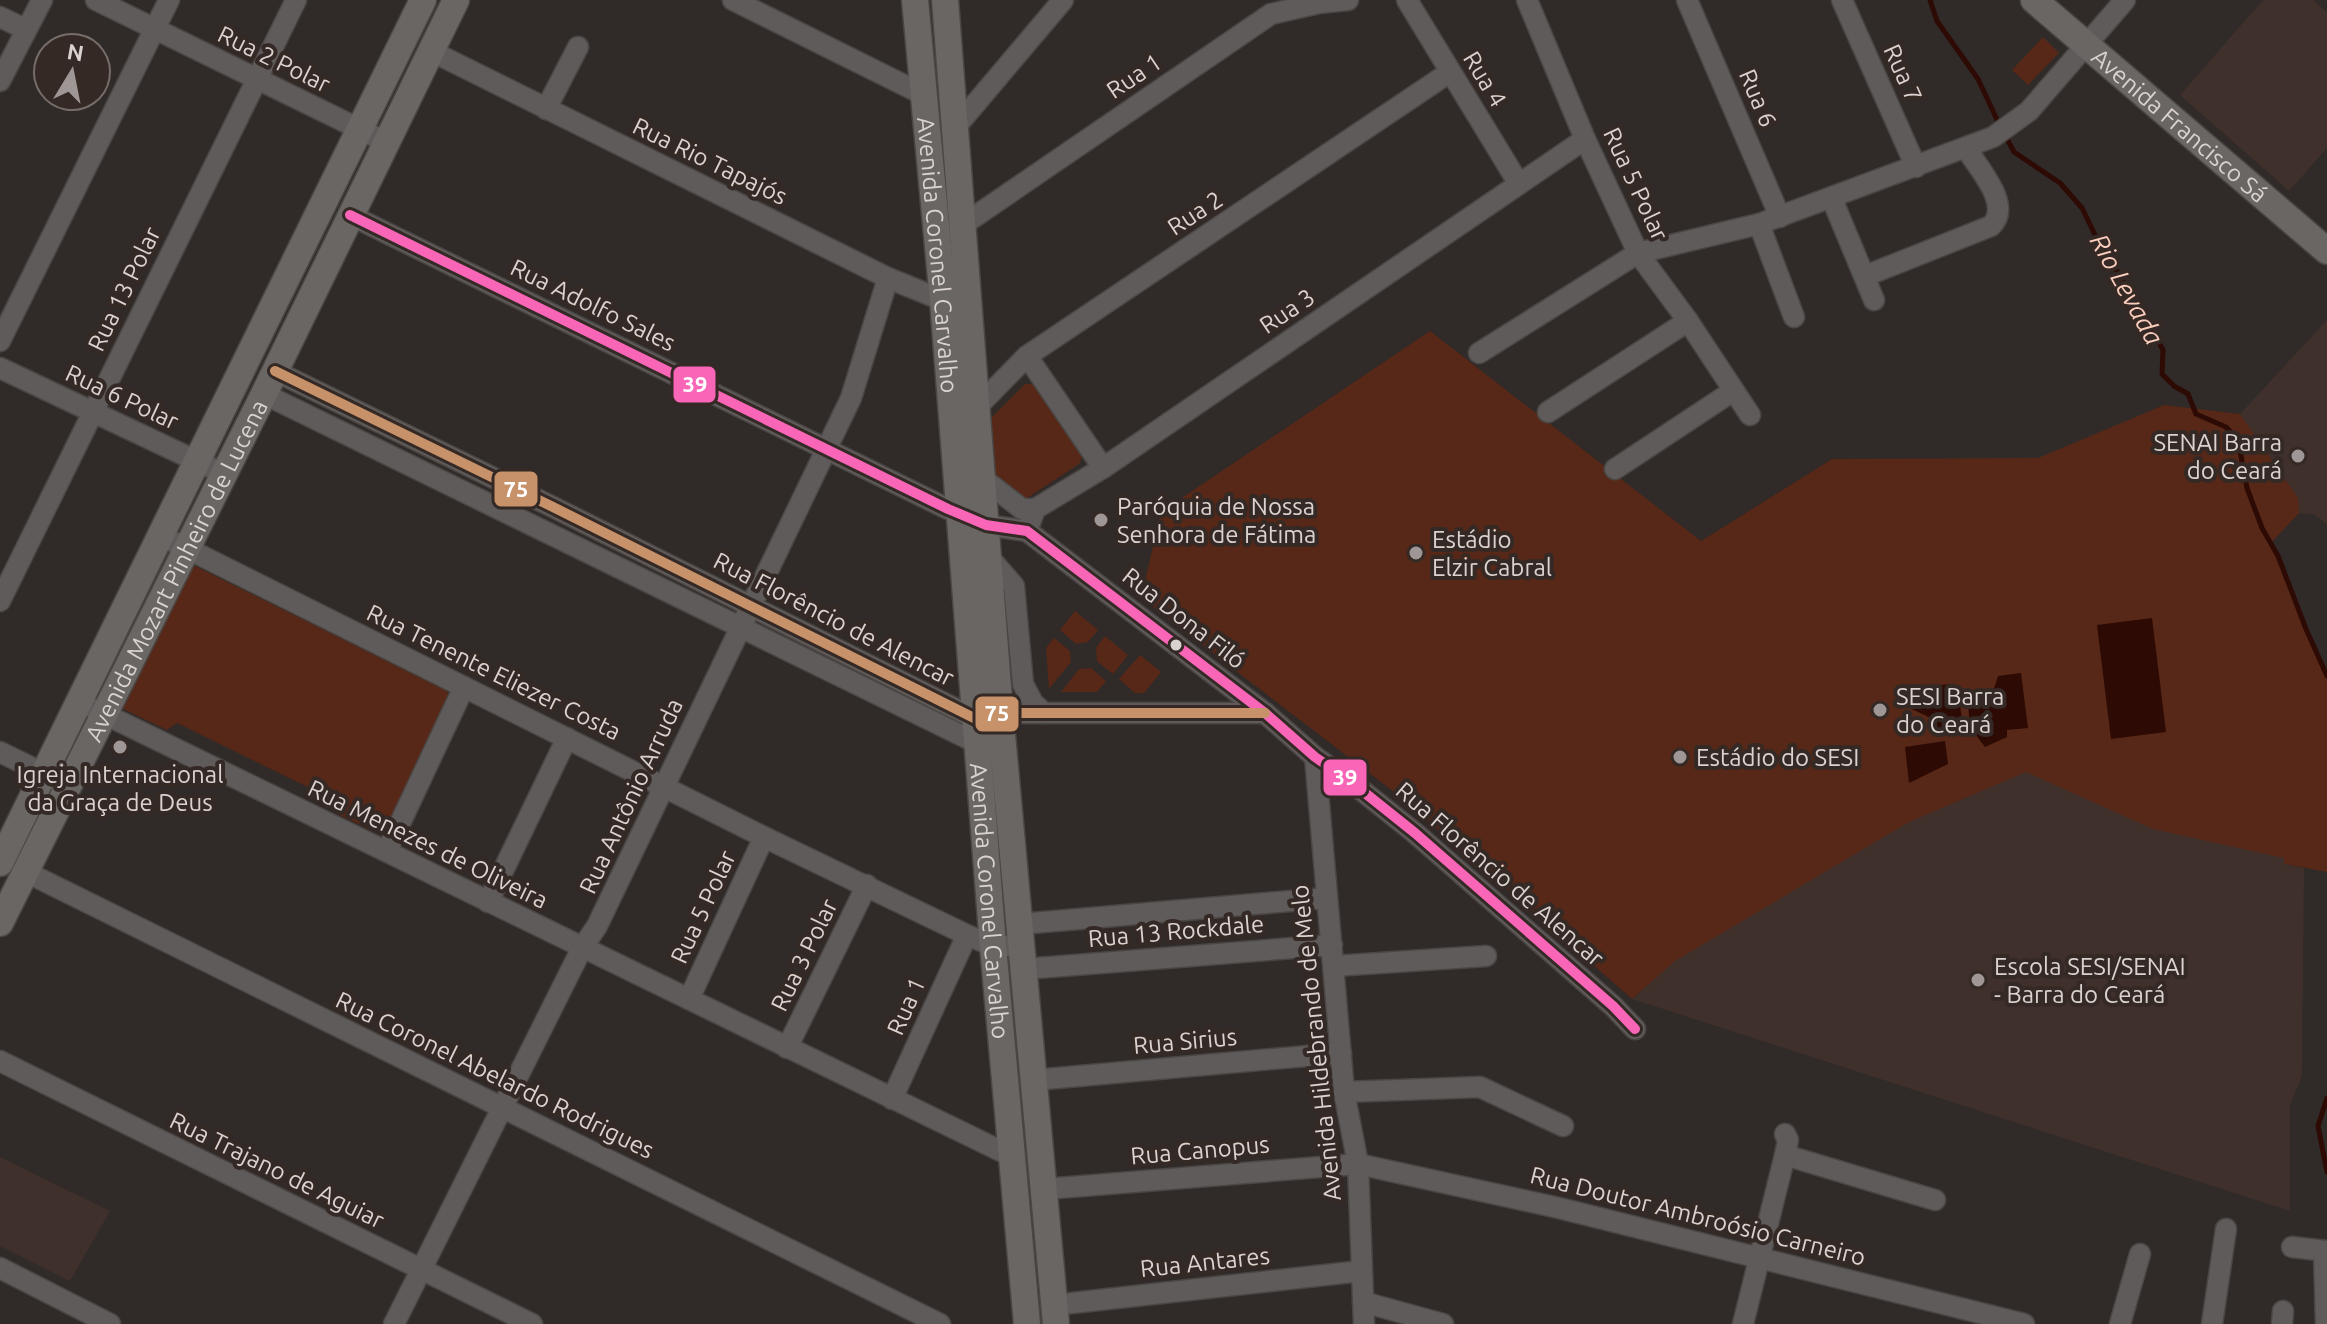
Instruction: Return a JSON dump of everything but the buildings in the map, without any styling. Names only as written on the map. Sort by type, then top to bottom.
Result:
[{"type":"main road","name":"Avenida Mozart Pinheiro de Lucena","points":[[0,923],[26,872],[80,702],[423,0]]},
{"type":"main road","name":"Avenida Mozart Pinheiro de Lucena","points":[[0,863],[105,715],[456,0]]},
{"type":"main road","name":"Avenida Coronel Carvalho","points":[[915,0],[960,515],[984,725],[1022,946],[1055,1314]]},
{"type":"main road","name":"Avenida Coronel Carvalho","points":[[945,0],[988,556],[984,725],[993,946],[1027,1324]]},
{"type":"main road","name":"Avenida Francisco Sá","points":[[2034,0],[2327,251]]},
{"type":"street","points":[[0,81],[42,0]]},
{"type":"street","name":"Rua 2 Polar","points":[[96,0],[386,142]]},
{"type":"street","points":[[0,341],[169,0]]},
{"type":"street","name":"Rua 13 Polar","points":[[0,601],[296,0]]},
{"type":"street","points":[[733,0],[922,94]]},
{"type":"street","points":[[954,129],[1063,0]]},
{"type":"street","name":"Rua 1","points":[[961,226],[1271,14],[1317,1],[1348,0]]},
{"type":"street","name":"Rua 4","points":[[1407,0],[1519,184]]},
{"type":"street","name":"Rua 5 Polar","points":[[1527,0],[1585,139],[1638,253],[1688,321],[1750,415]]},
{"type":"street","name":"Rua 6","points":[[1687,0],[1780,217]]},
{"type":"street","name":"Rua 7","points":[[1842,0],[1916,167]]},
{"type":"street","points":[[1479,353],[1638,253],[1759,224],[1993,137],[2029,111],[2125,0]]},
{"type":"street","points":[[0,17],[25,29]]},
{"type":"street","points":[[546,109],[578,47]]},
{"type":"street","name":"Rua Rio Tapajós","points":[[431,51],[888,278],[969,311]]},
{"type":"street","name":"Rua 2","points":[[977,407],[1027,356],[1450,72]]},
{"type":"street","name":"Rua 3","points":[[1035,509],[1103,468],[1585,139]]},
{"type":"street","points":[[1865,276],[1991,226],[2000,214],[1999,201],[1966,148]]},
{"type":"street","points":[[1832,199],[1874,300]]},
{"type":"street","name":"Rua Adolfo Sales","points":[[350,215],[960,515],[986,525]]},
{"type":"street","points":[[1759,224],[1794,317]]},
{"type":"street","name":"Rua Antônio Arruda","points":[[394,1324],[582,948],[597,926],[851,398],[888,278]]},
{"type":"street","points":[[1548,412],[1688,321]]},
{"type":"street","points":[[1027,356],[1103,468]]},
{"type":"street","name":"Rua 6 Polar","points":[[0,368],[222,473]]},
{"type":"street","name":"Rua Florêncio de Alencar","points":[[269,382],[553,507],[984,725]]},
{"type":"street","name":"Rua Florêncio de Alencar","points":[[269,382],[741,626],[984,725],[1044,713],[1265,713],[1315,757],[1415,833],[1613,1006],[1635,1029]]},
{"type":"street","points":[[1615,469],[1733,391]]},
{"type":"street","points":[[982,478],[1022,509],[1035,509],[1027,531]]},
{"type":"street","name":"Rua Dona Filó","points":[[1035,509],[1038,522],[1072,565]]},
{"type":"street","name":"Rua Dona Filó","points":[[986,525],[1027,531],[1265,713]]},
{"type":"street","name":"Rua Tenente Eliezer Costa","points":[[162,536],[967,935],[993,946],[1022,946]]},
{"type":"street","points":[[988,556],[1014,586],[1023,684],[1033,703],[1044,713]]},
{"type":"street","points":[[387,851],[464,687]]},
{"type":"street","name":"Rua Menezes de Oliveira","points":[[80,702],[1013,1157]]},
{"type":"street","points":[[488,902],[567,738]]},
{"type":"street","points":[[0,752],[57,780]]},
{"type":"street","name":"Avenida Hildebrando de Melo","points":[[1315,757],[1344,1092],[1358,1164],[1364,1324]]},
{"type":"street","name":"Rua 5 Polar","points":[[689,999],[764,837]]},
{"type":"street","name":"Rua Coronel Abelardo Rodrigues","points":[[26,872],[940,1324]]},
{"type":"street","name":"Rua 3 Polar","points":[[787,1048],[867,885]]},
{"type":"street","name":"Rua 13 Rockdale","points":[[1022,946],[1326,898]]},
{"type":"street","name":"Rua 1","points":[[892,1099],[967,935]]},
{"type":"street","name":"Rua 13 Rockdale","points":[[1022,946],[1332,945]]},
{"type":"street","points":[[1334,966],[1486,956]]},
{"type":"street","name":"Rua Sirius","points":[[1034,1080],[1341,1053]]},
{"type":"street","name":"Rua Trajano de Aguiar","points":[[0,1061],[532,1324]]},
{"type":"street","points":[[1344,1092],[1480,1087],[1563,1126]]},
{"type":"street","points":[[1743,1324],[1761,1258],[1785,1144],[1935,1200]]},
{"type":"street","name":"Rua Canopus","points":[[1045,1189],[1358,1164]]},
{"type":"street","name":"Rua Doutor Ambroósio Carneiro","points":[[1358,1164],[1559,1208],[2024,1324]]},
{"type":"street","points":[[2212,1324],[2226,1229]]},
{"type":"street","points":[[2292,1247],[2326,1251],[2326,1324]]},
{"type":"street","points":[[2120,1324],[2140,1254]]},
{"type":"street","points":[[0,1268],[110,1324]]},
{"type":"street","name":"Rua Antares","points":[[1055,1314],[1361,1271]]},
{"type":"street","points":[[1363,1302],[1443,1324]]},
{"type":"shaded area","points":[[2263,0],[2313,0],[2327,12],[2327,148],[2289,191],[2180,95]]},
{"type":"shaded area","points":[[2043,37],[2059,53],[2028,85],[2012,70]]},
{"type":"shaded area","name":"SENAI Barra do Ceará","points":[[2327,320],[2327,524],[2314,514],[2299,513],[2298,498],[2240,414]]},
{"type":"shaded area","name":"SESI Barra do Ceará","points":[[1430,331],[1701,541],[1832,459],[2038,458],[2164,405],[2240,414],[2298,498],[2299,513],[2271,543],[2327,676],[2327,872],[2284,864],[2284,858],[2153,829],[2026,772],[1909,822],[1675,961],[1632,999],[1469,856],[1465,837],[1449,839],[1390,789],[1141,598],[1161,512]]},
{"type":"shaded area","points":[[1025,384],[1034,384],[1082,457],[1079,464],[1024,500],[995,478],[991,470],[990,419]]},
{"type":"shaded area","points":[[195,566],[447,691],[451,704],[391,828],[378,833],[335,813],[334,800],[177,723],[167,730],[117,706],[181,571]]},
{"type":"shaded area","points":[[1075,611],[1098,630],[1088,642],[1076,644],[1060,630]]},
{"type":"shaded area","points":[[2152,618],[2166,732],[2111,739],[2097,625]]},
{"type":"shaded area","points":[[1105,636],[1128,655],[1113,674],[1097,661],[1096,648]]},
{"type":"shaded area","points":[[1054,638],[1070,651],[1071,662],[1049,689],[1046,648]]},
{"type":"shaded area","points":[[1140,655],[1161,672],[1144,693],[1135,693],[1119,679]]},
{"type":"shaded area","points":[[1091,668],[1106,681],[1097,692],[1061,692],[1079,669]]},
{"type":"shaded area","points":[[2021,673],[2028,728],[2007,730],[2007,737],[1985,747],[1972,730],[1932,733],[1931,718],[1903,705],[1901,689],[1951,684],[1958,692],[1963,726],[1970,726],[1968,706],[1991,698],[1998,676]]},
{"type":"shaded area","points":[[1945,741],[1948,764],[1909,783],[1905,747]]},
{"type":"shaded area","name":"Escola SESI/SENAI - Barra do Ceará","points":[[2026,772],[2153,829],[2285,858],[2284,864],[2304,868],[2302,1076],[2290,1105],[2290,1211],[1632,999],[1675,961],[1909,822]]},
{"type":"shaded area","points":[[0,1157],[110,1211],[70,1281],[0,1246]]},
{"type":"waterway","name":"Rio Levada","points":[[1930,0],[1937,21],[1978,79],[2000,126]]},
{"type":"waterway","name":"Rio Levada","points":[[2005,135],[2014,152],[2060,183],[2082,208],[2100,245],[2163,350],[2162,374],[2188,394],[2196,414],[2226,427],[2238,440],[2247,488],[2262,528],[2278,556],[2327,676]]},
{"type":"waterway","name":"Rio Levada","points":[[2327,1098],[2318,1126],[2327,1172]]},
{"type":"transit line","name":"39","points":[[350,215],[948,509],[986,525],[1027,531],[1265,713],[1315,757],[1415,833],[1613,1006],[1635,1029]]},
{"type":"transit line","name":"75","points":[[275,371],[976,719],[1000,713],[1265,713]]},
{"type":"place","name":"SENAI Barra do Ceará","points":[[2298,456]]},
{"type":"place","name":"Paróquia de Nossa Senhora de Fátima","points":[[1101,520]]},
{"type":"place","name":"Estádio Elzir Cabral","points":[[1416,553]]},
{"type":"place","name":"SESI Barra do Ceará","points":[[1880,710]]},
{"type":"place","name":"Igreja Internacional da Graça de Deus","points":[[120,747]]},
{"type":"place","name":"Estádio do SESI","points":[[1680,757]]},
{"type":"place","name":"Escola SESI/SENAI - Barra do Ceará","points":[[1978,980]]}]
